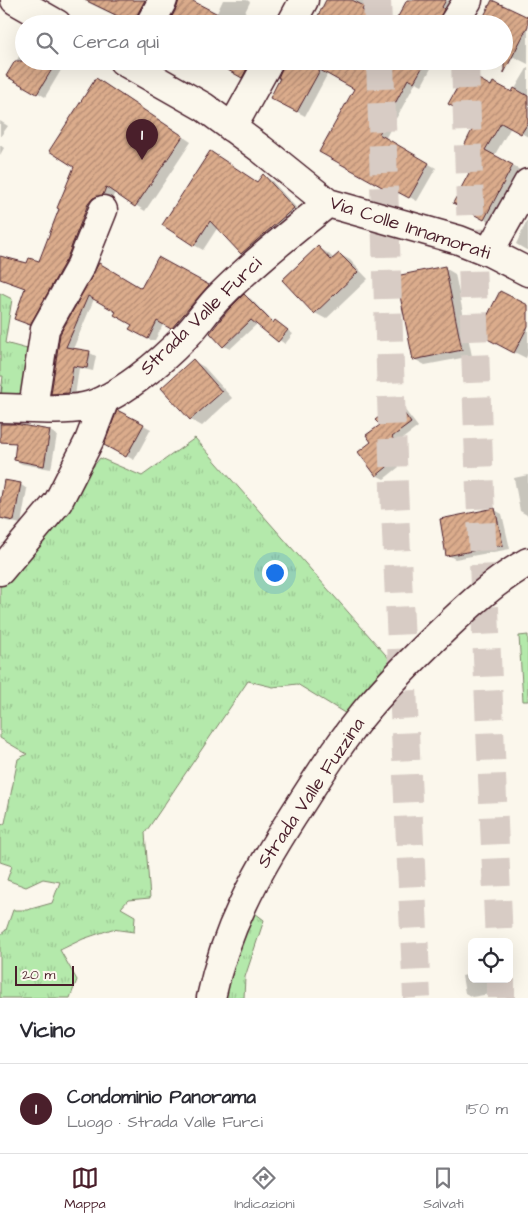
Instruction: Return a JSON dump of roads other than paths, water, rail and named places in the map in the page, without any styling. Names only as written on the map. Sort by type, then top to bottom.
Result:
[{"type":"street","points":[[155,15],[163,0]]},
{"type":"street","points":[[296,15],[304,0]]},
{"type":"street","points":[[459,15],[468,0]]},
{"type":"street","points":[[23,2],[43,15]]},
{"type":"street","name":"Via Colle Innamorati","points":[[140,70],[204,108],[261,149],[328,203],[459,240],[489,252],[528,272]]},
{"type":"street","points":[[232,128],[265,70]]},
{"type":"street","points":[[489,252],[528,183]]},
{"type":"street","name":"Strada Valle Furci","points":[[0,408],[83,407],[106,399],[150,369],[186,336],[220,296],[262,256],[328,203]]},
{"type":"street","points":[[33,408],[45,329],[81,265],[104,210]]},
{"type":"street","points":[[0,571],[58,502],[89,441],[106,399]]},
{"type":"street","name":"Strada Valle Fuzzina","points":[[210,998],[216,971],[235,920],[262,864],[326,763],[369,707],[424,648],[473,602],[528,562]]},
{"type":"tunnel","points":[[377,0],[378,15]]},
{"type":"tunnel","points":[[380,70],[394,488],[417,998]]},
{"type":"tunnel","points":[[465,70],[480,491],[499,938]]},
{"type":"tunnel","points":[[501,983],[501,998]]},
{"type":"place","name":"Condominio Panorama","points":[[142,160]]}]
